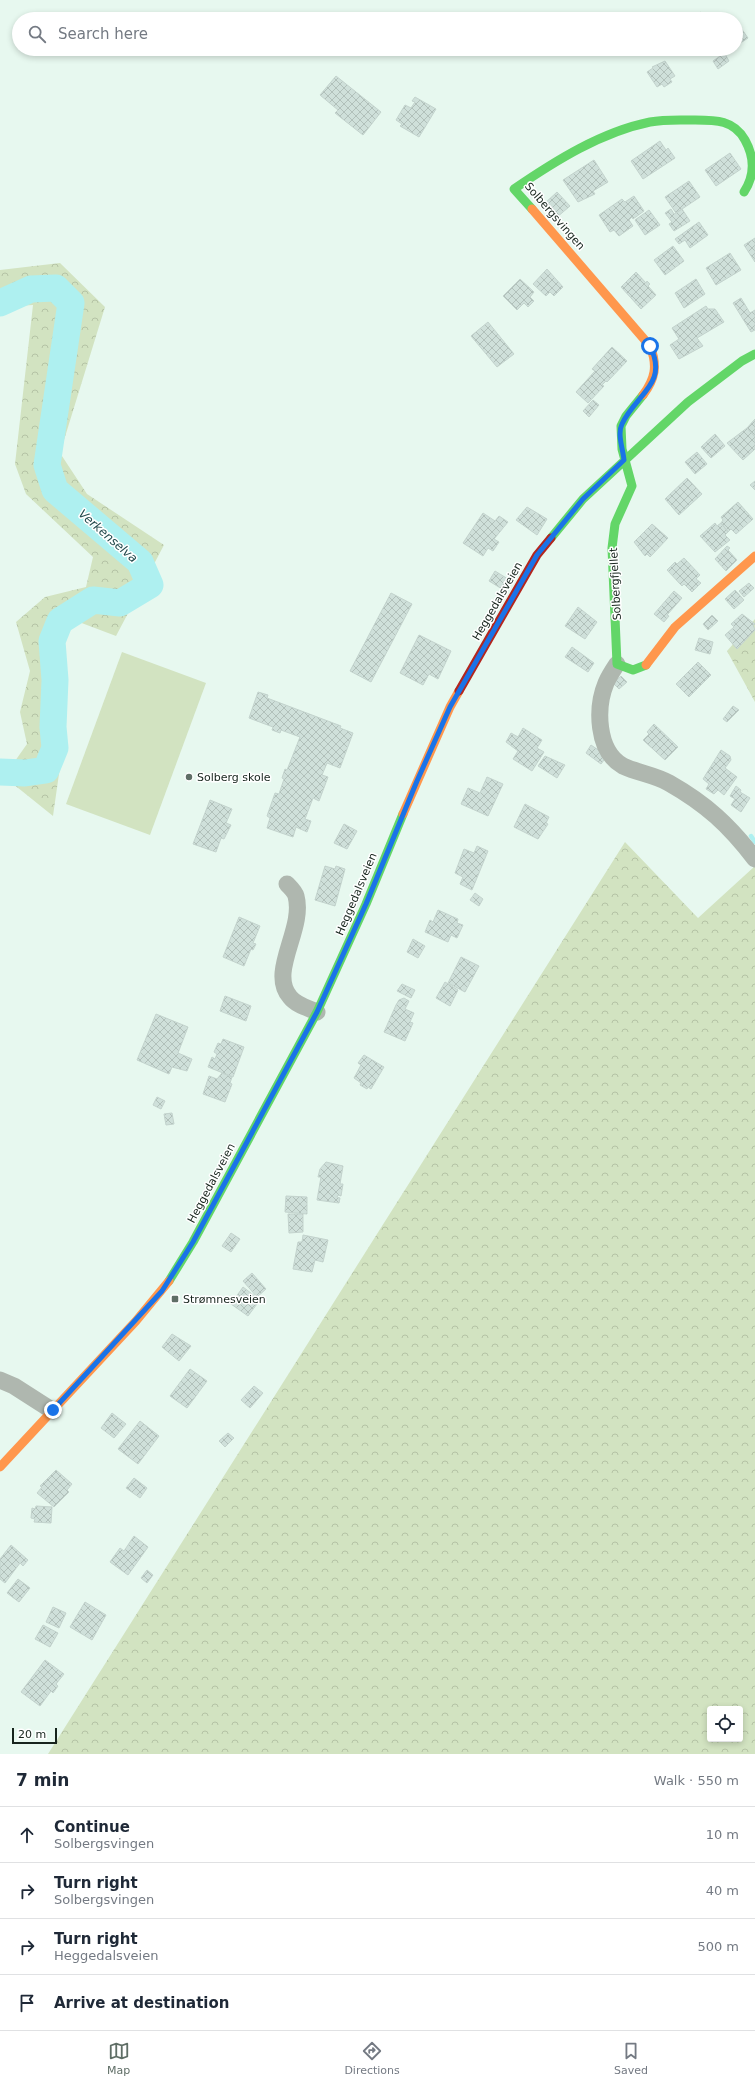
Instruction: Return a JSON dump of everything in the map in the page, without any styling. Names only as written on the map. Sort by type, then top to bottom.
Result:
[{"type":"main road","name":"Solbergsvingen","points":[[624,460],[621,425],[650,386],[656,374],[656,359],[650,346],[514,189],[544,168],[608,137],[644,123],[675,120],[727,122],[736,126],[743,134],[753,155],[751,182],[744,192]]},
{"type":"main road","name":"Heggedalsveien","points":[[0,1467],[136,1321],[175,1271],[193,1242],[317,1012],[366,904],[417,781],[450,707],[537,555],[583,499],[624,460],[688,402],[742,361],[755,354]]},
{"type":"main road","name":"Solbergfjellet","points":[[617,664],[612,548],[615,524],[632,486],[624,460]]},
{"type":"main road","points":[[617,664],[626,669],[638,670],[643,667],[650,661],[660,645],[674,628],[755,556]]},
{"type":"street","points":[[617,664],[606,683],[601,704],[600,724],[603,741],[610,752],[622,765],[668,782],[704,805],[734,832],[755,859]]},
{"type":"street","points":[[287,884],[296,896],[296,913],[293,938],[281,973],[283,987],[296,1003],[317,1012]]},
{"type":"street","points":[[0,1380],[14,1386],[53,1410]]},
{"type":"green space","points":[[60,263],[105,307],[60,453],[87,494],[164,545],[116,636],[71,619],[48,643],[57,676],[64,739],[53,816],[7,779],[0,780],[0,760],[15,761],[27,744],[20,712],[30,671],[16,622],[45,597],[86,587],[93,557],[26,494],[15,464],[33,305],[0,307],[0,270]]},
{"type":"green space","points":[[755,619],[755,702],[727,651]]},
{"type":"green space","points":[[122,652],[206,683],[150,835],[66,804]]},
{"type":"green space","points":[[625,842],[698,918],[755,866],[755,1754],[48,1754]]},
{"type":"building","points":[[743,31],[748,38],[743,41]]},
{"type":"building","points":[[720,56],[726,56],[729,61],[718,69],[713,61]]},
{"type":"building","points":[[665,61],[675,76],[670,79],[672,82],[664,87],[662,84],[657,87],[647,72],[653,68],[652,67]]},
{"type":"building","points":[[336,76],[381,112],[363,135],[335,113],[338,110],[320,95]]},
{"type":"building","points":[[415,97],[436,109],[419,137],[400,126],[402,124],[396,120],[405,105],[411,108],[415,102],[412,101]]},
{"type":"building","points":[[660,141],[666,150],[668,148],[675,158],[643,179],[631,161]]},
{"type":"building","points":[[730,153],[741,169],[716,186],[705,170]]},
{"type":"building","points":[[594,160],[608,182],[593,191],[595,194],[578,202],[563,180]]},
{"type":"building","points":[[689,181],[700,197],[676,213],[665,197]]},
{"type":"building","points":[[557,192],[570,206],[556,218],[544,204]]},
{"type":"building","points":[[634,196],[644,211],[633,219],[632,217],[629,220],[633,226],[619,236],[614,230],[610,232],[599,215],[622,199],[625,202]]},
{"type":"building","points":[[671,209],[674,214],[682,209],[690,221],[674,231],[669,224],[672,222],[665,213]]},
{"type":"building","points":[[649,210],[660,225],[645,235],[635,220]]},
{"type":"building","points":[[699,222],[708,235],[690,248],[685,240],[679,244],[675,239]]},
{"type":"building","points":[[755,238],[755,262],[744,245]]},
{"type":"building","points":[[673,246],[684,261],[665,275],[654,260]]},
{"type":"building","points":[[730,253],[741,270],[716,285],[706,268]]},
{"type":"building","points":[[547,269],[563,287],[554,296],[550,292],[546,296],[533,284]]},
{"type":"building","points":[[636,272],[646,283],[647,281],[650,284],[648,286],[656,295],[641,309],[621,287]]},
{"type":"building","points":[[520,279],[534,292],[530,297],[534,301],[528,307],[524,303],[517,310],[503,296]]},
{"type":"building","points":[[696,279],[705,294],[684,308],[675,293]]},
{"type":"building","points":[[741,298],[750,313],[755,310],[755,330],[751,332],[733,303]]},
{"type":"building","points":[[706,306],[708,309],[715,309],[724,322],[697,338],[703,346],[679,359],[670,345],[679,339],[672,328]]},
{"type":"building","points":[[488,322],[514,354],[497,367],[471,336]]},
{"type":"building","points":[[612,347],[627,361],[607,382],[606,381],[602,385],[604,386],[588,403],[576,392],[595,371],[592,369]]},
{"type":"building","points":[[593,400],[599,405],[589,417],[583,411]]},
{"type":"building","points":[[755,419],[755,437],[747,428]]},
{"type":"building","points":[[747,428],[755,437],[755,449],[743,460],[727,443]]},
{"type":"building","points":[[715,434],[725,446],[711,458],[701,447]]},
{"type":"building","points":[[697,452],[707,464],[695,474],[685,462]]},
{"type":"building","points":[[687,478],[702,494],[679,515],[665,499]]},
{"type":"building","points":[[755,481],[755,490],[750,485]]},
{"type":"building","points":[[738,502],[753,519],[736,534],[731,529],[728,532],[721,523],[723,520],[721,517]]},
{"type":"building","points":[[527,507],[547,519],[537,535],[516,520]]},
{"type":"building","points":[[483,513],[495,521],[499,516],[508,522],[494,539],[499,542],[493,551],[488,548],[483,556],[463,543]]},
{"type":"building","points":[[715,523],[717,526],[721,523],[728,532],[725,535],[730,540],[715,552],[700,536]]},
{"type":"building","points":[[652,524],[668,538],[650,557],[647,554],[645,556],[634,542]]},
{"type":"building","points":[[727,546],[730,548],[728,550],[737,560],[726,571],[715,559]]},
{"type":"building","points":[[684,558],[700,575],[696,579],[701,583],[692,592],[684,584],[682,586],[667,570],[675,562],[677,564]]},
{"type":"building","points":[[495,571],[508,579],[502,589],[489,581]]},
{"type":"building","points":[[749,583],[754,588],[744,597],[739,591]]},
{"type":"building","points":[[735,590],[744,600],[734,609],[725,599]]},
{"type":"building","points":[[674,591],[682,598],[667,615],[669,616],[664,622],[654,614]]},
{"type":"building","points":[[391,593],[412,604],[371,682],[350,671]]},
{"type":"building","points":[[578,607],[597,622],[585,639],[565,626]]},
{"type":"building","points":[[742,614],[755,624],[753,625],[755,630],[737,649],[725,635],[734,627],[731,624]]},
{"type":"building","points":[[712,615],[718,621],[708,630],[703,624]]},
{"type":"building","points":[[419,635],[451,651],[438,679],[429,674],[423,685],[400,673]]},
{"type":"building","points":[[699,638],[713,642],[710,654],[695,650]]},
{"type":"building","points":[[572,647],[594,663],[588,672],[565,657]]},
{"type":"building","points":[[698,662],[711,675],[689,697],[676,684]]},
{"type":"building","points":[[621,676],[627,682],[619,689],[613,683]]},
{"type":"building","points":[[258,692],[268,695],[267,698],[341,726],[340,728],[353,733],[340,768],[327,763],[322,775],[328,777],[319,801],[313,798],[305,819],[311,821],[307,832],[296,827],[293,837],[267,828],[270,818],[267,816],[275,793],[279,794],[284,779],[282,778],[285,769],[287,770],[300,737],[281,730],[280,733],[272,730],[273,727],[249,718]]},
{"type":"building","points":[[733,706],[739,710],[727,722],[723,719]]},
{"type":"building","points":[[654,724],[678,747],[665,760],[643,740],[649,734],[647,732]]},
{"type":"building","points":[[523,728],[542,740],[537,748],[544,752],[532,771],[513,759],[518,751],[506,742],[511,733],[518,737]]},
{"type":"building","points":[[591,745],[607,756],[601,764],[586,753]]},
{"type":"building","points":[[721,750],[730,756],[731,760],[725,768],[737,777],[724,795],[718,790],[714,794],[706,789],[709,784],[703,779]]},
{"type":"building","points":[[545,756],[565,765],[557,778],[538,766]]},
{"type":"building","points":[[487,777],[503,784],[488,816],[461,804],[468,788],[480,793]]},
{"type":"building","points":[[736,786],[741,790],[740,792],[750,798],[741,812],[731,805],[735,799],[730,796]]},
{"type":"building","points":[[210,800],[232,809],[226,823],[231,825],[224,839],[221,838],[216,852],[193,844]]},
{"type":"building","points":[[525,804],[549,817],[546,823],[548,824],[538,839],[514,827]]},
{"type":"building","points":[[344,824],[357,831],[347,849],[334,843]]},
{"type":"building","points":[[477,846],[488,851],[472,890],[460,884],[463,877],[455,873],[464,849],[474,853]]},
{"type":"building","points":[[325,866],[335,869],[336,866],[345,869],[335,906],[315,900]]},
{"type":"building","points":[[475,893],[483,899],[479,906],[470,900]]},
{"type":"building","points":[[438,910],[458,919],[457,923],[463,925],[457,938],[451,935],[448,942],[425,932],[430,920],[433,922]]},
{"type":"building","points":[[239,917],[260,926],[253,943],[256,944],[253,950],[251,949],[244,966],[223,957]]},
{"type":"building","points":[[413,939],[425,946],[418,958],[407,952]]},
{"type":"building","points":[[461,957],[479,966],[465,992],[448,983]]},
{"type":"building","points":[[445,982],[458,990],[450,1006],[436,998]]},
{"type":"building","points":[[402,984],[415,990],[411,998],[397,991]]},
{"type":"building","points":[[225,996],[251,1006],[246,1021],[220,1011]]},
{"type":"building","points":[[404,998],[409,1001],[405,1009],[414,1013],[410,1022],[413,1023],[405,1041],[384,1032],[396,1005],[399,1000]]},
{"type":"building","points":[[156,1014],[188,1027],[178,1053],[192,1059],[187,1071],[172,1067],[169,1074],[137,1060]]},
{"type":"building","points":[[223,1039],[244,1047],[233,1077],[208,1067],[212,1057],[215,1059],[217,1054],[214,1052],[218,1043],[221,1044]]},
{"type":"building","points":[[364,1055],[384,1067],[371,1089],[368,1087],[367,1089],[360,1085],[361,1083],[354,1078],[361,1065],[358,1063]]},
{"type":"building","points":[[222,1073],[232,1077],[230,1083],[232,1084],[225,1102],[203,1094],[209,1076],[217,1079]]},
{"type":"building","points":[[157,1097],[165,1101],[161,1109],[153,1105]]},
{"type":"building","points":[[172,1113],[174,1124],[166,1125],[164,1114]]},
{"type":"building","points":[[326,1162],[343,1166],[340,1184],[343,1184],[341,1196],[338,1195],[337,1197],[340,1198],[339,1203],[317,1200],[321,1177],[318,1177],[320,1169]]},
{"type":"building","points":[[286,1196],[307,1197],[307,1214],[285,1212]]},
{"type":"building","points":[[288,1214],[303,1214],[303,1232],[289,1233]]},
{"type":"building","points":[[231,1233],[240,1239],[231,1252],[222,1246]]},
{"type":"building","points":[[303,1235],[328,1240],[323,1262],[315,1260],[312,1272],[293,1269],[298,1242],[302,1242]]},
{"type":"building","points":[[252,1273],[266,1289],[257,1297],[243,1281]]},
{"type":"building","points":[[243,1287],[260,1300],[248,1316],[231,1304]]},
{"type":"building","points":[[172,1334],[191,1346],[179,1361],[162,1347]]},
{"type":"building","points":[[190,1369],[207,1381],[187,1408],[170,1396]]},
{"type":"building","points":[[254,1386],[263,1393],[250,1408],[241,1400]]},
{"type":"building","points":[[112,1413],[126,1424],[114,1438],[101,1428]]},
{"type":"building","points":[[140,1421],[159,1436],[138,1464],[118,1449]]},
{"type":"building","points":[[228,1433],[234,1438],[225,1447],[219,1441]]},
{"type":"building","points":[[56,1470],[72,1484],[67,1490],[69,1492],[54,1507],[37,1493],[42,1487],[40,1486]]},
{"type":"building","points":[[134,1478],[147,1488],[140,1498],[126,1488]]},
{"type":"building","points":[[36,1506],[52,1507],[51,1523],[34,1522],[35,1519],[31,1518],[32,1508],[35,1509]]},
{"type":"building","points":[[134,1536],[148,1547],[128,1575],[110,1562],[120,1548],[124,1551]]},
{"type":"building","points":[[11,1545],[28,1560],[23,1566],[20,1563],[5,1583],[0,1579],[0,1559]]},
{"type":"building","points":[[147,1570],[153,1575],[147,1583],[141,1578]]},
{"type":"building","points":[[18,1579],[30,1588],[19,1602],[7,1593]]},
{"type":"building","points":[[85,1602],[106,1615],[92,1640],[70,1627]]},
{"type":"building","points":[[53,1607],[66,1613],[59,1628],[46,1622]]},
{"type":"building","points":[[43,1625],[58,1633],[50,1647],[35,1639]]},
{"type":"building","points":[[45,1660],[64,1674],[56,1684],[58,1686],[53,1693],[51,1691],[40,1706],[21,1692]]},
{"type":"waterway","name":"Verkenselva","points":[[0,303],[31,289],[56,288],[71,303],[47,465],[55,490],[140,562],[150,585],[120,603],[93,600],[60,621],[52,641],[55,680],[53,727],[55,748],[46,770],[25,773],[0,772]]},
{"type":"waterway","points":[[751,836],[755,842]]},
{"type":"traffic: fast","points":[[532,209],[514,189],[562,158],[596,140],[632,127],[661,120],[717,121],[724,122],[736,128],[745,140],[751,153],[752,160],[752,173],[748,186],[744,192]]},
{"type":"traffic: fast","points":[[551,538],[583,499],[688,402],[742,361],[755,354]]},
{"type":"traffic: fast","points":[[643,395],[626,416],[621,426],[622,449],[632,486],[615,524],[612,548],[617,664],[633,670],[646,665]]},
{"type":"traffic: fast","points":[[169,1281],[193,1242],[317,1012],[366,904],[403,814]]},
{"type":"traffic: slow","points":[[532,209],[650,346],[654,360],[654,372],[653,378],[643,395]]},
{"type":"traffic: slow","points":[[646,665],[675,627],[755,556]]},
{"type":"traffic: slow","points":[[403,814],[450,707],[459,691]]},
{"type":"traffic: slow","points":[[0,1467],[136,1321],[169,1281]]},
{"type":"traffic: jam","points":[[459,691],[537,555],[551,538]]},
{"type":"place","name":"Solberg skole","points":[[189,777]]},
{"type":"place","name":"Strømnesveien","points":[[175,1299]]},
{"type":"route","points":[[53,1410],[162,1291],[193,1242],[317,1012],[366,904],[432,744],[450,707],[537,555],[583,499],[624,460],[621,425],[628,413],[650,386],[656,374],[656,359],[650,346]]}]
